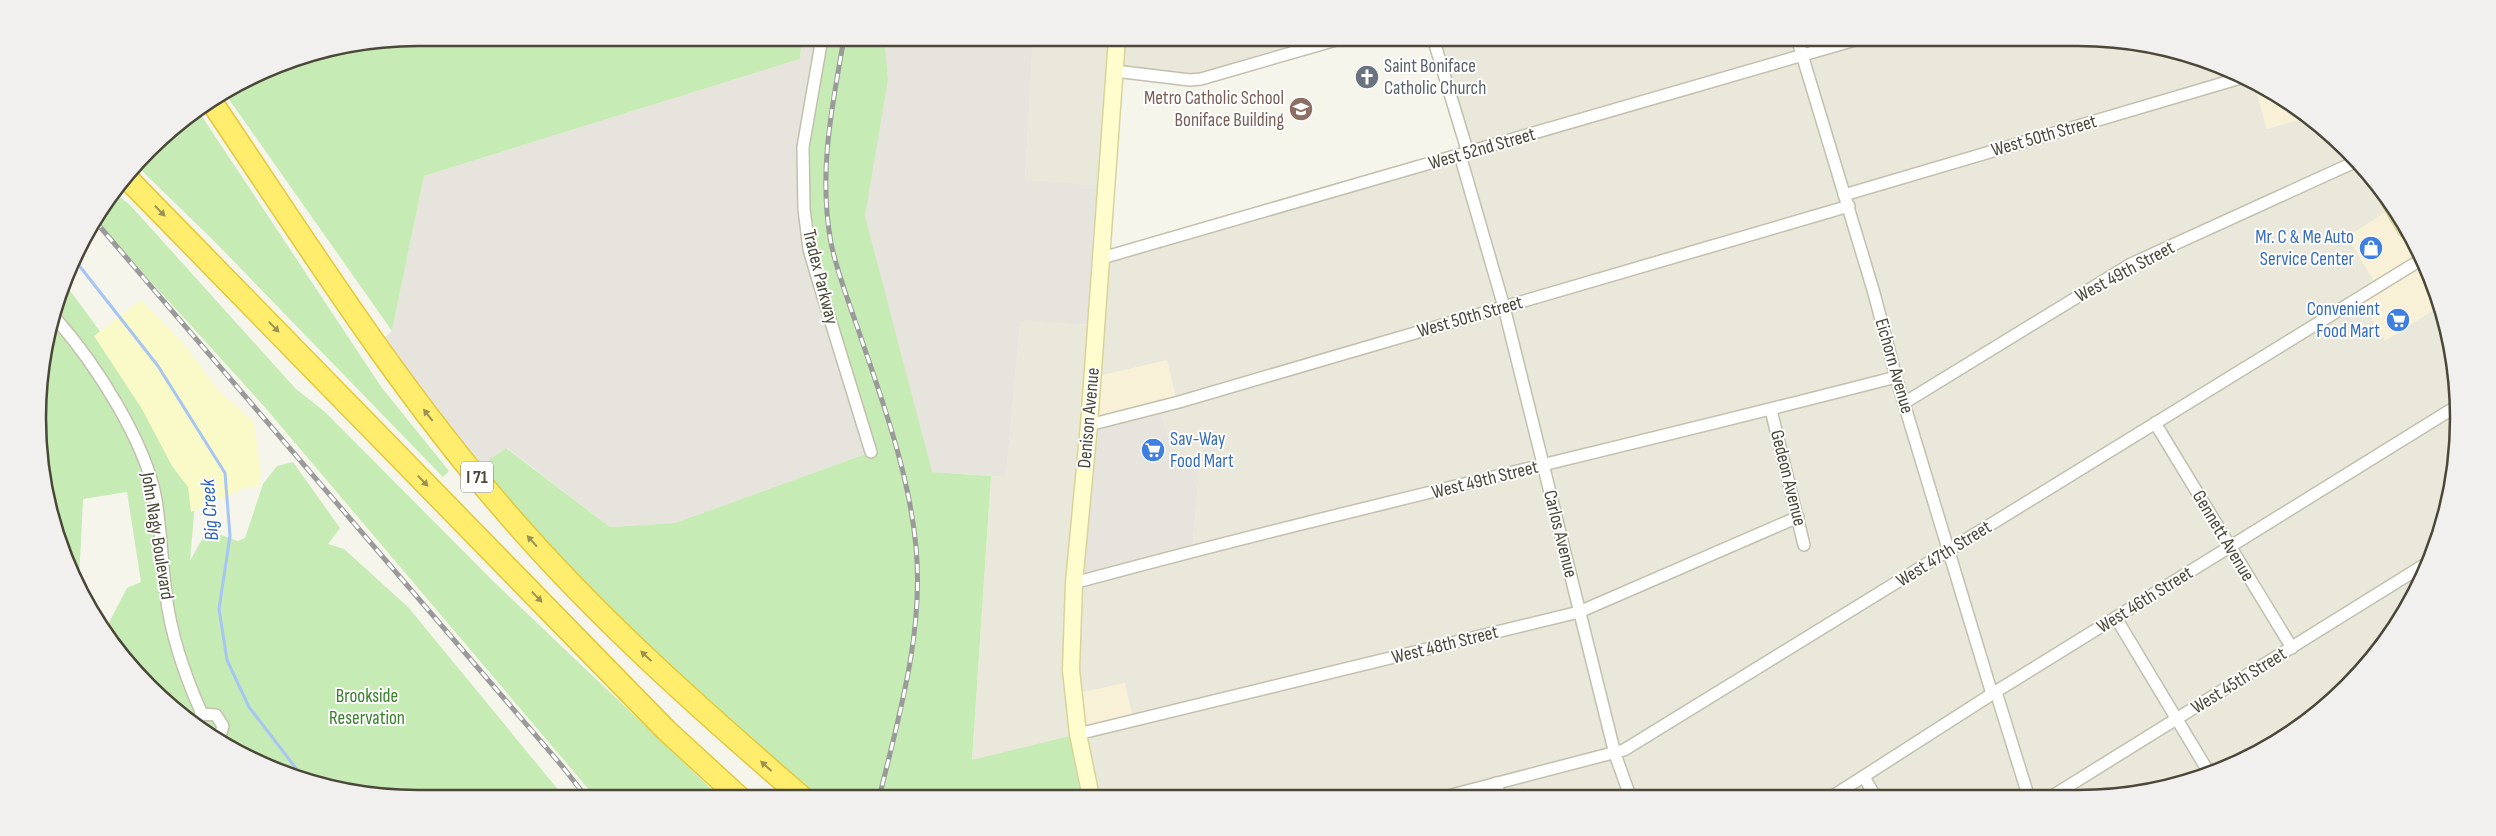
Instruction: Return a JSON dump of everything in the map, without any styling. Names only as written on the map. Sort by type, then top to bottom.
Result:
[{"type":"highway","name":"I 71","points":[[215,107],[386,361],[505,511],[612,623],[793,790]]},
{"type":"highway","name":"I 71","points":[[132,182],[563,624],[747,790]]},
{"type":"highway","points":[[563,624],[671,735],[731,790]]},
{"type":"main road","name":"Denison Avenue","points":[[1090,790],[1078,734],[1070,670],[1074,583],[1089,425],[1117,46]]},
{"type":"street","name":"Tradex Parkway","points":[[821,46],[803,147],[804,209],[809,249],[871,452]]},
{"type":"street","points":[[1115,72],[1190,80],[1201,79],[1315,46]]},
{"type":"street","name":"Carlos Avenue","points":[[1435,46],[1504,307],[1615,754],[1628,790]]},
{"type":"street","name":"Eichorn Avenue","points":[[1799,46],[1846,200],[1904,404],[1994,693],[2026,790]]},
{"type":"street","name":"West 52nd Street","points":[[1102,258],[1834,46]]},
{"type":"street","name":"West 50th Street","points":[[1089,425],[1179,402],[1504,307],[2232,81]]},
{"type":"street","name":"West 49th Street","points":[[1904,404],[2131,264],[2349,164]]},
{"type":"street","name":"West 47th Street","points":[[1470,790],[1615,754],[1950,552],[2415,263]]},
{"type":"street","name":"John Nagy Boulevard","points":[[59,322],[73,338],[115,403],[144,458],[156,499],[166,597],[184,672],[202,714]]},
{"type":"street","name":"West 49th Street","points":[[1074,583],[1202,549],[1770,410],[1896,377]]},
{"type":"street","name":"Gedeon Avenue","points":[[1770,410],[1804,546]]},
{"type":"street","name":"West 46th Street","points":[[1843,790],[1994,693],[2450,411]]},
{"type":"street","name":"Gennett Avenue","points":[[2155,423],[2292,648]]},
{"type":"street","name":"West 48th Street","points":[[1078,734],[1579,612],[1798,517]]},
{"type":"street","name":"West 45th Street","points":[[2062,790],[2416,571]]},
{"type":"street","points":[[2116,618],[2205,767]]},
{"type":"street","points":[[199,718],[202,714],[211,713],[219,718],[223,726],[220,733]]},
{"type":"street","points":[[1864,777],[1872,790]]},
{"type":"street","points":[[1496,784],[1498,790]]},
{"type":"shaded area","points":[[801,46],[1033,46],[1025,180],[1107,186],[1097,325],[1020,322],[1006,477],[932,472],[871,452],[675,523],[610,527],[507,448],[473,472],[376,345],[392,331],[424,176],[800,59]]},
{"type":"shaded area","points":[[1033,46],[1315,46],[1201,79],[1115,72],[1107,186],[1025,181]]},
{"type":"shaded area","points":[[1435,46],[2078,46],[2127,49],[2151,53],[2197,66],[2257,92],[2267,129],[2299,120],[2341,155],[2373,192],[2392,219],[2377,286],[2385,340],[2433,310],[2437,322],[2447,369],[2449,394],[2450,418],[2447,467],[2443,491],[2430,537],[2411,582],[2387,625],[2341,681],[2304,713],[2264,740],[2197,770],[2151,783],[2127,787],[2078,790],[1068,790],[972,760],[991,476],[1006,477],[1020,322],[1097,325],[1102,258],[1468,153]],"holes":[[[1093,377],[1160,407],[1176,464],[1199,471],[1192,551]]]},
{"type":"shaded area","points":[[2257,92],[2299,120],[2267,129]]},
{"type":"shaded area","points":[[2387,211],[2411,254],[2433,310],[2385,341],[2359,298],[2377,286],[2347,237]]},
{"type":"shaded area","points":[[1167,360],[1177,402],[1089,425],[1093,377]]},
{"type":"shaded area","points":[[1160,407],[1176,464],[1195,459],[1199,472],[1192,551],[1074,583],[1089,425]]},
{"type":"shaded area","points":[[1125,683],[1133,720],[1078,734],[1073,694]]},
{"type":"green space","points":[[418,46],[801,46],[800,59],[424,176],[392,331],[228,98],[299,66],[345,53],[369,49]]},
{"type":"green space","points":[[821,46],[885,46],[888,79],[865,216],[932,472],[991,476],[972,760],[1078,734],[1090,790],[799,790],[741,743],[473,472],[506,448],[610,527],[675,523],[871,452],[809,249],[803,147]]},
{"type":"green space","points":[[202,116],[382,388],[449,471],[443,477],[215,242],[141,170],[155,155]]},
{"type":"green space","points":[[120,197],[130,205],[296,389],[325,412],[495,583],[713,790],[589,790],[263,405],[100,226]]},
{"type":"green space","name":"Brookside Reservation","points":[[70,290],[165,420],[195,503],[190,561],[207,530],[238,541],[245,538],[263,484],[277,466],[293,462],[340,528],[328,544],[344,549],[408,607],[558,790],[418,790],[369,787],[345,783],[299,770],[232,740],[192,713],[155,681],[108,624],[127,588],[141,582],[127,492],[83,499],[79,570],[66,537],[53,491],[49,467],[46,418],[49,369],[53,345]]},
{"type":"sand","points":[[141,300],[184,344],[218,390],[254,422],[261,475],[258,487],[247,487],[191,512],[188,487],[172,466],[142,409],[94,336]]},
{"type":"waterway","name":"Big Creek","points":[[80,266],[158,366],[225,473],[230,536],[219,609],[227,660],[249,707],[297,769]]},
{"type":"railway","points":[[843,46],[828,140],[826,165],[827,216],[836,265],[885,409],[901,464],[912,519],[918,579],[913,642],[908,674],[881,790]]},
{"type":"railway","points":[[100,226],[581,790]]},
{"type":"place","name":"Saint Boniface Catholic Church","points":[[1367,77]]},
{"type":"place","name":"Metro Catholic School Boniface Building","points":[[1301,109]]},
{"type":"place","name":"Mr. C & Me Auto Service Center","points":[[2371,248]]},
{"type":"place","name":"Convenient Food Mart","points":[[2398,320]]},
{"type":"place","name":"Sav-Way Food Mart","points":[[1153,450]]}]
